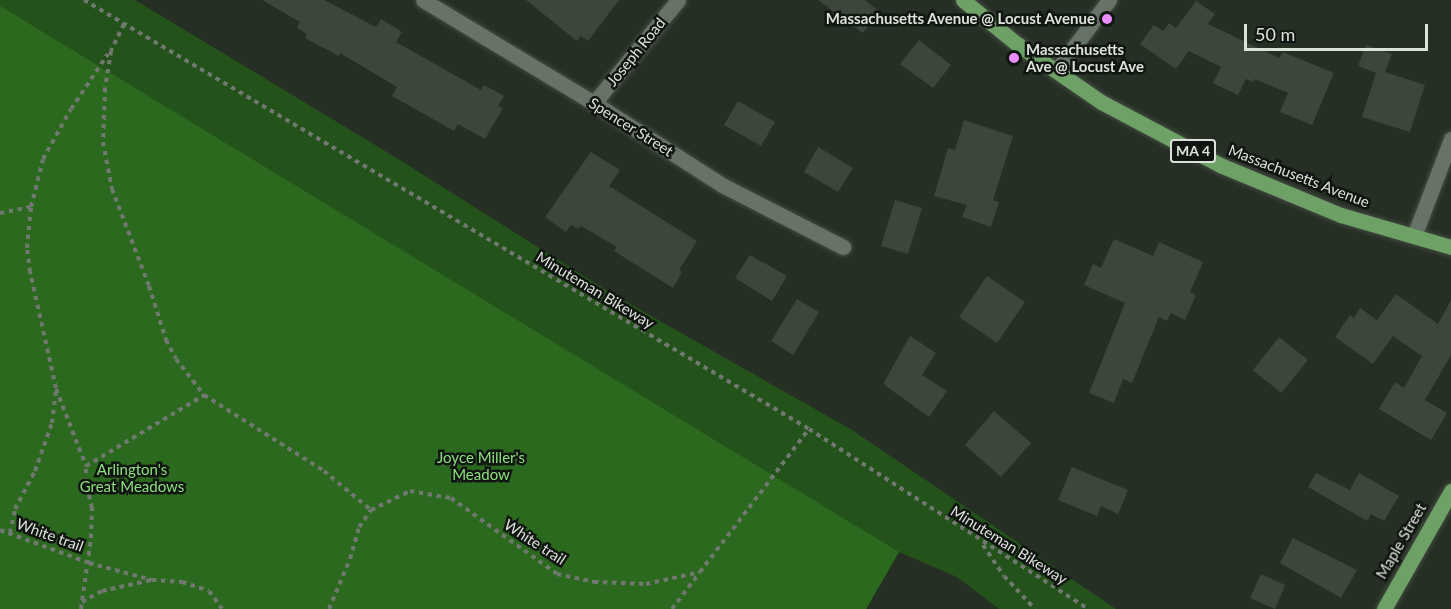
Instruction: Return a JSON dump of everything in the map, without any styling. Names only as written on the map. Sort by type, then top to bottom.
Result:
[{"type":"main road","name":"Massachusetts Avenue","points":[[963,0],[1017,44],[1101,102],[1220,165],[1341,215],[1451,247]]},
{"type":"main road","name":"Maple Street","points":[[1384,609],[1451,491]]},
{"type":"street","name":"Spencer Street","points":[[423,0],[594,103],[724,186],[843,247]]},
{"type":"street","name":"Joseph Road","points":[[594,103],[678,0]]},
{"type":"street","points":[[1056,71],[1109,0]]},
{"type":"street","points":[[1414,236],[1451,139]]},
{"type":"path","name":"Minuteman Bikeway","points":[[84,0],[809,429],[1088,609]]},
{"type":"path","points":[[81,609],[89,563],[92,508],[86,482],[86,466],[56,388],[30,272],[27,248],[31,207],[43,159],[71,109],[111,51],[124,24]]},
{"type":"path","points":[[111,51],[102,123],[112,189],[150,286],[166,340],[176,358],[204,395],[324,471],[371,510],[359,527],[350,559],[329,609]]},
{"type":"path","points":[[0,213],[31,207]]},
{"type":"path","points":[[10,533],[15,509],[35,471],[52,423],[56,388]]},
{"type":"path","points":[[86,466],[204,395]]},
{"type":"path","points":[[672,609],[809,429]]},
{"type":"path","name":"White trail","points":[[371,510],[410,491],[451,498],[557,574],[594,582],[646,584],[700,572]]},
{"type":"path","name":"White trail","points":[[0,530],[89,563],[152,580],[182,582],[208,591],[222,609]]},
{"type":"path","points":[[981,542],[1004,576],[1035,609]]},
{"type":"path","points":[[81,603],[102,591],[152,580]]},
{"type":"green space","name":"Arlington's Great Meadows","points":[[0,0],[135,0],[395,157],[609,292],[852,430],[1116,609],[999,609],[957,577],[899,552],[866,609],[0,609]]},
{"type":"green space","name":"Joyce Miller's Meadow","points":[[0,6],[899,552],[866,609],[0,609]]},
{"type":"building","points":[[262,0],[324,0],[376,27],[381,19],[402,32],[396,42],[481,90],[484,85],[504,96],[498,106],[503,108],[485,139],[458,124],[454,131],[392,96],[397,87],[340,53],[339,56],[305,38],[307,34],[297,28],[300,22]]},
{"type":"building","points":[[526,0],[619,0],[588,41],[581,36],[577,41]]},
{"type":"building","points":[[818,0],[865,0],[879,11],[863,33]]},
{"type":"building","points":[[1196,1],[1215,14],[1208,24],[1279,58],[1283,52],[1334,73],[1312,125],[1280,112],[1288,93],[1255,79],[1253,82],[1246,79],[1238,95],[1213,83],[1221,67],[1189,51],[1176,69],[1140,44],[1154,25],[1163,31],[1169,23],[1176,28]]},
{"type":"building","points":[[919,40],[951,65],[933,88],[900,64]]},
{"type":"building","points":[[1366,45],[1392,54],[1385,72],[1425,85],[1410,132],[1362,117],[1376,73],[1358,66]]},
{"type":"building","points":[[738,101],[775,122],[761,146],[724,125]]},
{"type":"building","points":[[964,120],[1013,136],[993,200],[999,202],[991,227],[962,217],[967,205],[934,196],[948,148],[955,150]]},
{"type":"building","points":[[818,147],[853,168],[838,192],[804,172]]},
{"type":"building","points":[[591,152],[620,170],[609,186],[697,241],[679,270],[682,272],[673,288],[614,251],[617,247],[581,226],[578,229],[571,225],[566,232],[545,217]]},
{"type":"building","points":[[895,200],[922,208],[908,254],[881,246]]},
{"type":"building","points":[[1114,239],[1153,256],[1159,242],[1203,262],[1190,292],[1196,295],[1185,320],[1171,313],[1167,321],[1159,317],[1132,383],[1123,379],[1114,403],[1089,393],[1125,303],[1084,285],[1093,264],[1101,268]]},
{"type":"building","points":[[750,255],[787,276],[772,301],[735,278]]},
{"type":"building","points":[[987,276],[1025,302],[997,343],[959,317]]},
{"type":"building","points":[[1396,294],[1438,324],[1451,300],[1451,355],[1425,400],[1447,413],[1431,440],[1379,409],[1395,382],[1404,388],[1422,356],[1393,336],[1373,364],[1335,337],[1350,315],[1354,318],[1360,308],[1377,320]]},
{"type":"building","points":[[797,299],[819,312],[793,355],[771,341]]},
{"type":"building","points":[[910,336],[936,353],[922,375],[947,391],[929,417],[883,384]]},
{"type":"building","points":[[1279,337],[1308,360],[1281,393],[1253,370]]},
{"type":"building","points":[[994,411],[1031,443],[1001,477],[965,445]]},
{"type":"building","points":[[1072,467],[1128,490],[1118,514],[1101,506],[1097,516],[1058,500]]},
{"type":"building","points":[[1316,473],[1350,490],[1359,473],[1399,496],[1384,521],[1371,514],[1367,521],[1308,487]]},
{"type":"building","points":[[1293,538],[1357,570],[1341,598],[1280,563]]},
{"type":"building","points":[[1261,574],[1285,585],[1275,609],[1250,598]]},
{"type":"place","name":"Massachusetts Avenue @ Locust Avenue","points":[[1107,19]]},
{"type":"place","name":"Massachusetts Ave @ Locust Ave","points":[[1014,58]]}]
